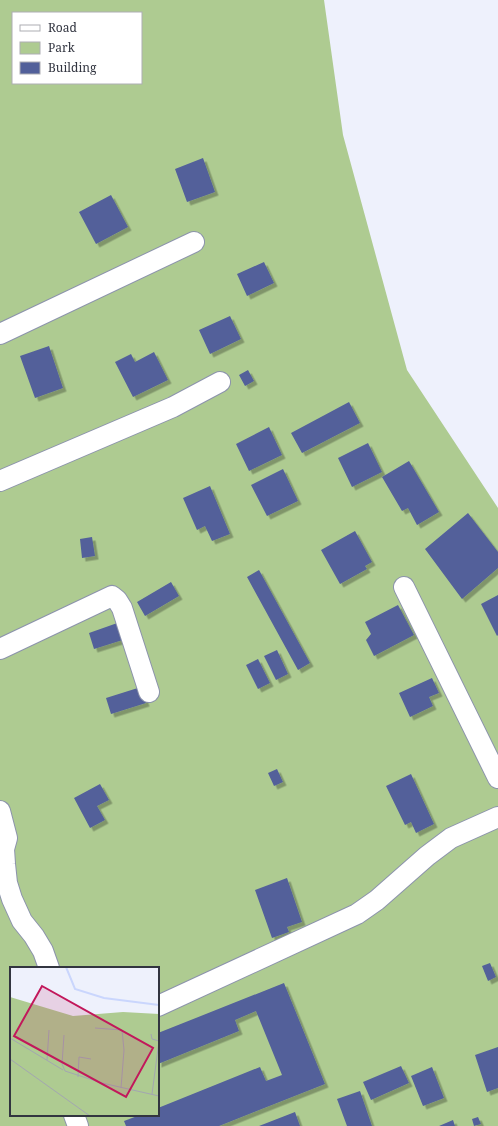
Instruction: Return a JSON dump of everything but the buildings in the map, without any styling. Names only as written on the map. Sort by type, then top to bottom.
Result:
[{"type":"street","points":[[0,334],[194,242]]},
{"type":"street","points":[[0,481],[173,407],[220,382]]},
{"type":"street","points":[[404,587],[498,778]]},
{"type":"street","points":[[0,648],[112,596],[117,600],[122,608],[149,692]]},
{"type":"street","points":[[0,811],[6,838],[4,849],[7,883],[12,899],[22,921],[34,936],[43,951],[49,967]]},
{"type":"street","points":[[159,1006],[357,914],[377,900],[427,856],[451,838],[498,816]]},
{"type":"street","points":[[74,1116],[78,1126]]},
{"type":"green space","points":[[0,0],[324,0],[343,135],[407,370],[498,508],[498,1126],[0,1126]]}]
